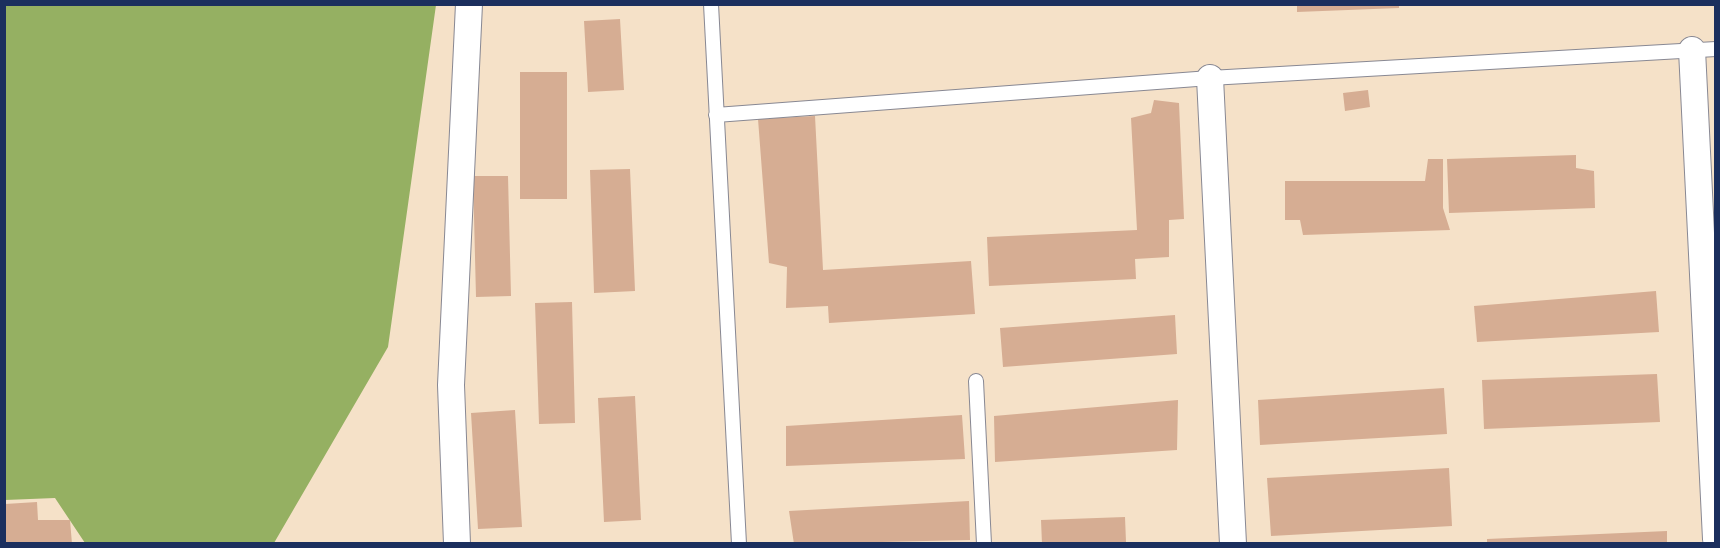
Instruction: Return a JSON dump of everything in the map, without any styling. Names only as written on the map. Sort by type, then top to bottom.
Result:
[{"type":"street","points":[[457,543],[451,386],[469,4]]},
{"type":"street","points":[[1704,49],[1716,539]]},
{"type":"street","points":[[1210,78],[1233,543]]},
{"type":"lane","points":[[711,4],[739,543]]},
{"type":"lane","points":[[716,115],[1210,78],[1704,49]]},
{"type":"lane","points":[[976,381],[984,543]]},
{"type":"green space","points":[[4,5],[436,5],[388,347],[274,543],[85,543],[55,498],[5,500]]},
{"type":"building","points":[[1297,4],[1399,4],[1399,8],[1297,12]]},
{"type":"building","points":[[620,19],[624,90],[588,92],[584,21]]},
{"type":"building","points":[[520,72],[567,72],[567,199],[520,199]]},
{"type":"building","points":[[1368,90],[1370,107],[1345,111],[1343,93]]},
{"type":"building","points":[[1154,100],[1179,103],[1184,219],[1169,220],[1169,257],[1135,259],[1136,279],[989,286],[987,237],[1137,230],[1131,118],[1151,113]]},
{"type":"building","points":[[815,116],[823,270],[971,261],[975,314],[829,323],[828,306],[786,308],[787,267],[769,263],[758,119]]},
{"type":"building","points":[[1576,155],[1576,168],[1594,171],[1595,208],[1449,213],[1447,159]]},
{"type":"building","points":[[1428,159],[1443,159],[1443,208],[1450,230],[1303,235],[1300,220],[1285,220],[1285,181],[1425,181]]},
{"type":"building","points":[[630,169],[635,291],[594,293],[590,170]]},
{"type":"building","points":[[473,176],[508,176],[511,296],[476,297]]},
{"type":"building","points":[[1656,291],[1659,332],[1477,342],[1474,306]]},
{"type":"building","points":[[572,302],[575,423],[539,424],[535,303]]},
{"type":"building","points":[[1175,315],[1177,354],[1003,367],[1000,328]]},
{"type":"building","points":[[1657,374],[1660,422],[1484,429],[1482,380]]},
{"type":"building","points":[[1444,388],[1447,434],[1260,445],[1258,400]]},
{"type":"building","points":[[635,396],[641,520],[604,522],[598,398]]},
{"type":"building","points":[[1178,400],[1177,450],[995,462],[994,416]]},
{"type":"building","points":[[515,410],[522,527],[478,529],[471,413]]},
{"type":"building","points":[[962,415],[965,459],[786,466],[786,426]]},
{"type":"building","points":[[1449,468],[1452,526],[1271,536],[1267,478]]},
{"type":"building","points":[[969,501],[970,540],[794,544],[789,511]]},
{"type":"building","points":[[37,502],[38,520],[70,520],[72,544],[5,544],[5,504]]},
{"type":"building","points":[[1125,517],[1126,542],[1042,544],[1041,520]]},
{"type":"building","points":[[1667,531],[1667,544],[1487,544],[1487,539]]}]
